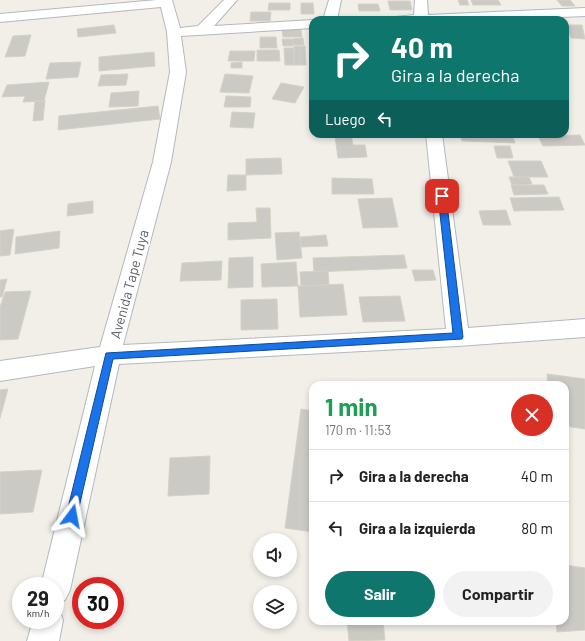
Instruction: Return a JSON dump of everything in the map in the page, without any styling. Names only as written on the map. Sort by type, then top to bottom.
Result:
[{"type":"street","points":[[202,30],[231,0]]},
{"type":"street","points":[[331,16],[335,0]]},
{"type":"street","points":[[421,0],[421,16]]},
{"type":"street","points":[[0,18],[166,2]]},
{"type":"street","name":"Avenida Tape Tuya","points":[[58,577],[109,356],[162,162],[178,72],[174,32],[166,2]]},
{"type":"street","points":[[503,16],[585,12]]},
{"type":"street","points":[[174,32],[309,24]]},
{"type":"street","points":[[434,138],[458,337]]},
{"type":"street","points":[[0,372],[109,356],[458,337],[585,328]]},
{"type":"street","points":[[43,641],[46,629]]},
{"type":"building","points":[[458,0],[467,0],[469,5],[460,5]]},
{"type":"building","points":[[471,0],[498,0],[501,5],[473,5]]},
{"type":"building","points":[[557,0],[570,0],[575,6],[562,6]]},
{"type":"building","points":[[388,1],[410,1],[412,10],[390,10]]},
{"type":"building","points":[[269,3],[290,3],[290,10],[268,10]]},
{"type":"building","points":[[301,3],[313,3],[314,14],[301,14]]},
{"type":"building","points":[[358,4],[378,4],[380,11],[359,11]]},
{"type":"building","points":[[251,12],[271,12],[270,21],[250,21]]},
{"type":"building","points":[[114,25],[116,33],[78,37],[77,29]]},
{"type":"building","points":[[569,25],[582,25],[585,39],[571,38]]},
{"type":"building","points":[[301,29],[302,37],[283,37],[282,30]]},
{"type":"building","points":[[31,35],[25,56],[5,57],[13,36]]},
{"type":"building","points":[[260,37],[276,37],[277,48],[260,48]]},
{"type":"building","points":[[303,38],[304,45],[293,45],[292,39]]},
{"type":"building","points":[[282,39],[292,39],[293,46],[283,46]]},
{"type":"building","points":[[294,46],[305,46],[306,65],[294,65]]},
{"type":"building","points":[[284,48],[294,48],[294,65],[285,65]]},
{"type":"building","points":[[257,50],[279,50],[280,61],[257,61]]},
{"type":"building","points":[[230,51],[255,51],[254,61],[228,61]]},
{"type":"building","points":[[154,52],[155,66],[99,71],[99,57]]},
{"type":"building","points":[[81,62],[78,77],[46,79],[50,63]]},
{"type":"building","points":[[242,62],[242,68],[231,68],[231,63]]},
{"type":"building","points":[[128,74],[126,85],[98,86],[101,75]]},
{"type":"building","points":[[225,74],[253,76],[249,93],[220,92]]},
{"type":"building","points":[[49,82],[44,101],[23,102],[25,96],[2,97],[7,85]]},
{"type":"building","points":[[281,83],[304,87],[295,103],[272,99]]},
{"type":"building","points":[[139,91],[138,106],[109,107],[111,93]]},
{"type":"building","points":[[226,96],[251,97],[250,107],[224,107]]},
{"type":"building","points":[[45,100],[43,120],[33,121],[35,101]]},
{"type":"building","points":[[158,106],[160,119],[58,130],[59,116]]},
{"type":"building","points":[[232,112],[255,113],[253,128],[230,127]]},
{"type":"building","points":[[569,135],[580,135],[585,145],[543,146],[539,138],[569,138]]},
{"type":"building","points":[[335,138],[352,138],[353,145],[365,145],[367,157],[338,158]]},
{"type":"building","points":[[461,138],[513,138],[515,143],[462,141]]},
{"type":"building","points":[[494,146],[510,146],[513,158],[497,158]]},
{"type":"building","points":[[281,158],[282,174],[246,175],[246,159]]},
{"type":"building","points":[[508,161],[541,161],[548,177],[514,177]]},
{"type":"building","points":[[228,175],[246,175],[246,190],[227,191]]},
{"type":"building","points":[[509,177],[529,177],[532,184],[512,185]]},
{"type":"building","points":[[332,178],[372,179],[374,194],[332,194]]},
{"type":"building","points":[[511,185],[544,185],[548,194],[514,195]]},
{"type":"building","points":[[559,197],[564,210],[514,211],[510,198]]},
{"type":"building","points":[[392,198],[398,227],[363,228],[358,199]]},
{"type":"building","points":[[93,201],[93,213],[67,216],[68,204]]},
{"type":"building","points":[[256,208],[270,208],[271,238],[228,240],[228,223],[257,222]]},
{"type":"building","points":[[506,210],[511,225],[483,225],[479,211]]},
{"type":"building","points":[[14,229],[10,255],[0,256],[0,231]]},
{"type":"building","points":[[60,231],[59,248],[15,254],[16,237]]},
{"type":"building","points":[[299,232],[302,258],[277,260],[275,233]]},
{"type":"building","points":[[326,235],[328,246],[301,247],[300,237]]},
{"type":"building","points":[[404,255],[407,268],[314,272],[313,258]]},
{"type":"building","points":[[253,257],[253,287],[228,288],[229,258]]},
{"type":"building","points":[[222,261],[221,280],[180,281],[182,263]]},
{"type":"building","points":[[296,262],[298,286],[262,287],[261,264]]},
{"type":"building","points":[[412,270],[433,270],[436,280],[415,281]]},
{"type":"building","points":[[328,271],[329,285],[301,286],[300,272]]},
{"type":"building","points":[[7,279],[2,297],[0,297],[0,280]]},
{"type":"building","points":[[343,284],[347,315],[300,317],[298,286]]},
{"type":"building","points":[[31,291],[18,339],[0,340],[0,307],[5,292]]},
{"type":"building","points":[[400,296],[405,321],[363,322],[359,297]]},
{"type":"building","points":[[277,299],[278,329],[241,330],[241,300]]},
{"type":"building","points":[[547,374],[585,379],[585,429],[569,427],[569,381],[548,381]]},
{"type":"building","points":[[8,389],[0,418],[0,390]]},
{"type":"building","points":[[301,409],[309,410],[309,531],[285,528]]},
{"type":"building","points":[[210,456],[209,494],[168,496],[170,458]]},
{"type":"building","points":[[42,470],[33,512],[0,514],[0,472]]},
{"type":"building","points":[[569,566],[585,568],[585,630],[557,632],[556,625],[569,625]]},
{"type":"building","points":[[347,625],[383,625],[385,640],[349,641]]},
{"type":"route","points":[[72,516],[109,356],[458,337],[442,196]]}]
